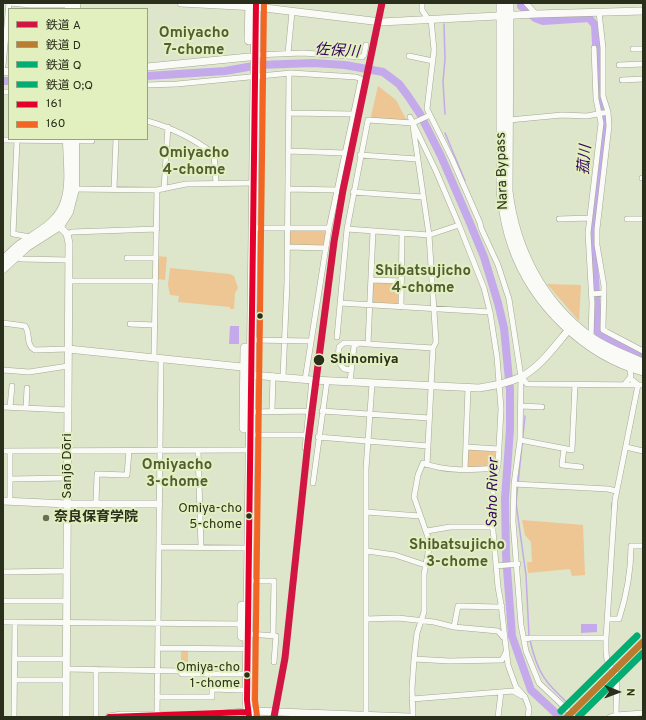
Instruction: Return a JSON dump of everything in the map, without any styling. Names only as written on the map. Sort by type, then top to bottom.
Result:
[{"type":"highway","name":"Nara Bypass","points":[[501,3],[505,15],[509,120],[508,191],[516,235],[539,283],[549,298],[586,343],[605,355],[643,371]]},
{"type":"highway","name":"Nara Bypass","points":[[509,3],[505,15],[501,190],[504,212],[512,246],[529,282],[544,303],[572,326],[591,338],[608,340],[643,363]]},
{"type":"highway","points":[[245,715],[242,690],[242,649],[249,581],[245,368],[251,183],[253,5]]},
{"type":"highway","points":[[245,715],[248,634],[245,624],[244,548],[247,450],[250,435],[251,412],[253,228],[251,183]]},
{"type":"main road","points":[[3,269],[27,247],[57,224],[69,212],[71,189],[71,140]]},
{"type":"main road","points":[[3,260],[18,246],[57,224]]},
{"type":"street","points":[[9,3],[30,6],[72,5]]},
{"type":"street","points":[[181,3],[253,5],[292,12],[381,22],[522,14],[643,11]]},
{"type":"street","points":[[422,3],[422,10],[430,19],[433,60],[426,103],[429,115],[452,159],[498,264],[513,315],[522,406],[520,440],[514,484],[513,521],[521,625],[538,683],[575,717]]},
{"type":"street","points":[[526,3],[535,14]]},
{"type":"street","points":[[288,53],[292,12]]},
{"type":"street","points":[[599,12],[602,48],[603,96],[608,112],[609,137],[602,188],[597,245],[603,293],[603,330],[608,340],[643,351]]},
{"type":"street","points":[[3,66],[7,50],[8,26]]},
{"type":"street","points":[[148,67],[288,53],[362,57],[364,55],[366,45]]},
{"type":"street","points":[[591,338],[592,294],[589,244],[590,218],[601,136],[596,99],[594,48]]},
{"type":"street","points":[[409,56],[433,60]]},
{"type":"street","points":[[619,65],[643,64]]},
{"type":"street","points":[[283,377],[286,341],[289,74]]},
{"type":"street","points":[[148,85],[177,84],[252,76],[289,74],[356,77],[360,79],[329,228],[313,337],[310,342],[309,411],[305,448]]},
{"type":"street","points":[[622,80],[643,79]]},
{"type":"street","points":[[509,120],[562,115],[587,116],[608,112]]},
{"type":"street","points":[[288,113],[353,114]]},
{"type":"street","points":[[337,337],[347,229],[360,155],[368,120],[414,123],[429,115]]},
{"type":"street","points":[[410,117],[459,225],[484,288],[490,312],[501,384],[499,450],[492,484],[493,527],[508,665],[516,687],[525,697],[529,708],[528,717]]},
{"type":"street","points":[[148,121],[168,127],[183,134],[214,154],[216,183]]},
{"type":"street","points":[[414,123],[417,159],[429,235],[436,342],[433,348],[427,465]]},
{"type":"street","points":[[164,189],[168,127]]},
{"type":"street","points":[[3,140],[92,140]]},
{"type":"street","points":[[17,140],[13,234],[32,237]]},
{"type":"street","points":[[114,189],[116,140]]},
{"type":"street","points":[[288,151],[345,153]]},
{"type":"street","points":[[360,155],[417,159]]},
{"type":"street","points":[[71,189],[157,190],[186,184],[251,183]]},
{"type":"street","points":[[593,188],[602,188]]},
{"type":"street","points":[[288,189],[337,190]]},
{"type":"street","points":[[157,190],[155,325],[160,450],[157,716]]},
{"type":"street","points":[[353,192],[423,197]]},
{"type":"street","points":[[559,219],[590,218]]},
{"type":"street","points":[[627,219],[643,219]]},
{"type":"street","points":[[57,224],[67,234],[72,232],[157,230]]},
{"type":"street","points":[[347,229],[429,235],[459,225]]},
{"type":"street","points":[[253,228],[329,228]]},
{"type":"street","points":[[368,344],[373,231]]},
{"type":"street","points":[[401,307],[402,233]]},
{"type":"street","name":"Sanjō Dōri","points":[[66,717],[69,281],[69,243],[67,234]]},
{"type":"street","points":[[287,247],[326,248]]},
{"type":"street","points":[[15,257],[22,259],[69,260]]},
{"type":"street","points":[[127,258],[156,258]]},
{"type":"street","points":[[371,280],[401,281]]},
{"type":"street","points":[[69,281],[156,281]]},
{"type":"street","points":[[592,294],[603,293]]},
{"type":"street","points":[[340,303],[490,312]]},
{"type":"street","points":[[3,323],[24,326],[28,333],[28,344],[35,350],[68,349],[157,357],[245,368],[251,375],[372,384],[468,388],[501,384],[519,377],[536,365],[572,326]]},
{"type":"street","points":[[130,324],[155,325]]},
{"type":"street","points":[[252,340],[310,342]]},
{"type":"street","points":[[351,370],[344,369],[338,361],[339,347],[344,343],[433,348]]},
{"type":"street","points":[[350,382],[354,346],[359,343]]},
{"type":"street","points":[[3,370],[29,372],[68,366]]},
{"type":"street","points":[[624,385],[630,378],[629,366]]},
{"type":"street","points":[[272,411],[273,376]]},
{"type":"street","points":[[519,377],[527,384],[641,385]]},
{"type":"street","points":[[630,378],[641,385]]},
{"type":"street","points":[[313,483],[318,437],[327,381]]},
{"type":"street","points":[[366,716],[367,440],[372,384]]},
{"type":"street","points":[[520,440],[572,450],[575,385]]},
{"type":"street","points":[[616,715],[617,674],[609,666],[606,657],[606,638],[616,491],[641,385]]},
{"type":"street","points":[[10,408],[12,386]]},
{"type":"street","points":[[26,408],[27,388]]},
{"type":"street","points":[[465,470],[468,388]]},
{"type":"street","points":[[522,406],[542,407]]},
{"type":"street","points":[[3,407],[68,410]]},
{"type":"street","points":[[251,412],[309,411]]},
{"type":"street","points":[[322,412],[429,418]]},
{"type":"street","points":[[250,435],[306,435]]},
{"type":"street","points":[[318,437],[428,446]]},
{"type":"street","points":[[466,447],[499,450]]},
{"type":"street","points":[[626,447],[643,451]]},
{"type":"street","points":[[564,448],[562,465],[581,467]]},
{"type":"street","points":[[198,450],[201,547]]},
{"type":"street","points":[[3,451],[247,450]]},
{"type":"street","points":[[10,451],[11,479],[6,501],[67,504],[159,504]]},
{"type":"street","points":[[96,504],[96,474],[127,475],[129,451]]},
{"type":"street","points":[[413,717],[412,699],[414,659],[417,633],[422,621],[425,604],[425,565],[430,543],[427,531],[420,516],[414,492],[423,463],[442,469],[465,470],[496,468]]},
{"type":"street","points":[[11,479],[67,478]]},
{"type":"street","points":[[514,484],[608,489],[616,491]]},
{"type":"street","points":[[366,512],[420,516]]},
{"type":"street","points":[[427,531],[450,527],[493,527]]},
{"type":"street","points":[[608,619],[619,619],[625,601],[630,577],[631,546],[643,546]]},
{"type":"street","points":[[159,547],[244,548]]},
{"type":"street","points":[[367,551],[395,555],[425,565]]},
{"type":"street","points":[[498,565],[516,564]]},
{"type":"street","points":[[3,572],[67,571]]},
{"type":"street","points":[[249,581],[274,581],[273,635],[276,636],[274,662]]},
{"type":"street","points":[[3,601],[67,601]]},
{"type":"street","points":[[454,627],[458,606],[502,606]]},
{"type":"street","points":[[366,619],[398,618],[454,627],[498,631],[502,634],[507,650],[502,660],[448,661],[414,659]]},
{"type":"street","points":[[3,622],[158,622],[245,624]]},
{"type":"street","points":[[14,717],[15,622]]},
{"type":"street","points":[[248,634],[273,635]]},
{"type":"street","points":[[524,639],[606,638]]},
{"type":"street","points":[[158,648],[242,649]]},
{"type":"street","points":[[15,659],[66,659]]},
{"type":"street","points":[[66,669],[157,670],[180,671],[182,674],[242,674]]},
{"type":"street","points":[[96,669],[96,717]]},
{"type":"street","points":[[15,680],[66,680]]},
{"type":"street","points":[[157,697],[212,697],[212,689],[242,690]]},
{"type":"street","points":[[412,699],[513,691],[525,697]]},
{"type":"street","points":[[498,717],[500,692]]},
{"type":"street","points":[[109,717],[245,715],[253,711],[346,716],[409,717]]},
{"type":"street","points":[[610,717],[616,715],[643,713]]},
{"type":"shaded area","points":[[378,86],[396,100],[407,121],[372,119],[371,116]]},
{"type":"shaded area","points":[[291,231],[324,231],[326,233],[325,245],[291,246],[289,244],[289,233]]},
{"type":"shaded area","points":[[158,256],[167,257],[165,280],[158,279]]},
{"type":"shaded area","points":[[170,268],[230,274],[234,276],[238,288],[235,293],[234,309],[230,309],[230,307],[178,302],[179,296],[170,295],[168,285]]},
{"type":"shaded area","points":[[373,282],[400,283],[399,305],[373,303]]},
{"type":"shaded area","points":[[547,284],[581,285],[579,321]]},
{"type":"shaded area","points":[[230,326],[239,326],[239,344],[229,344]]},
{"type":"shaded area","points":[[469,449],[495,451],[494,467],[467,469]]},
{"type":"shaded area","points":[[522,520],[583,525],[585,575],[572,576],[570,569],[528,573],[527,562],[532,562],[531,542],[525,535]]},
{"type":"shaded area","points":[[581,624],[597,624],[597,632],[581,633]]},
{"type":"shaded area","points":[[181,650],[188,650],[188,672],[181,669]]},
{"type":"waterway","name":"菰川","points":[[521,3],[521,6],[535,18],[543,21],[589,18],[595,25],[599,97],[604,120],[593,242],[598,332],[618,344],[643,355]]},
{"type":"waterway","points":[[444,24],[445,59],[443,82],[445,114]]},
{"type":"waterway","name":"佐保川","points":[[148,76],[225,71],[259,65],[313,63],[345,65],[383,72],[399,84],[420,114],[441,156],[484,257],[504,328],[510,390],[510,429],[505,499],[506,555],[512,636],[531,690],[560,717]]},
{"type":"waterway","name":"佐保川","points":[[3,81],[8,81]]},
{"type":"waterway","points":[[445,133],[465,181]]},
{"type":"waterway","points":[[525,416],[516,503],[526,575],[529,636]]},
{"type":"waterway","points":[[612,503],[612,509]]},
{"type":"waterway","points":[[530,640],[536,661],[543,676],[554,690],[569,704]]},
{"type":"rail line","name":"A","points":[[274,717],[285,658],[308,442],[334,242],[343,190],[382,3]]},
{"type":"rail line","name":"O;Q","points":[[561,711],[637,636]]},
{"type":"rail line","name":"D","points":[[567,717],[643,642]]},
{"type":"rail line","name":"Q","points":[[578,717],[643,653]]},
{"type":"transit line","name":"161","points":[[249,717],[247,700],[256,3]]},
{"type":"transit line","name":"160","points":[[257,716],[255,700],[264,3]]},
{"type":"transit line","name":"161","points":[[109,717],[248,712]]},
{"type":"place","name":"Shinomiya","points":[[319,360]]},
{"type":"place","name":"Omiya-cho 5-chome","points":[[249,516]]},
{"type":"place","name":"奈良保育学院","points":[[46,518]]},
{"type":"place","name":"Omiya-cho 1-chome","points":[[247,675]]},
{"type":"district","name":"Omiyacho 7-chome","points":[[194,42]]},
{"type":"district","name":"Omiyacho 4-chome","points":[[194,162]]},
{"type":"district","name":"Shibatsujicho 4-chome","points":[[423,280]]},
{"type":"district","name":"Omiyacho 3-chome","points":[[177,474]]},
{"type":"district","name":"Shibatsujicho 3-chome","points":[[457,554]]},
{"type":"water label","name":"Saho River","points":[[494,493]]}]
